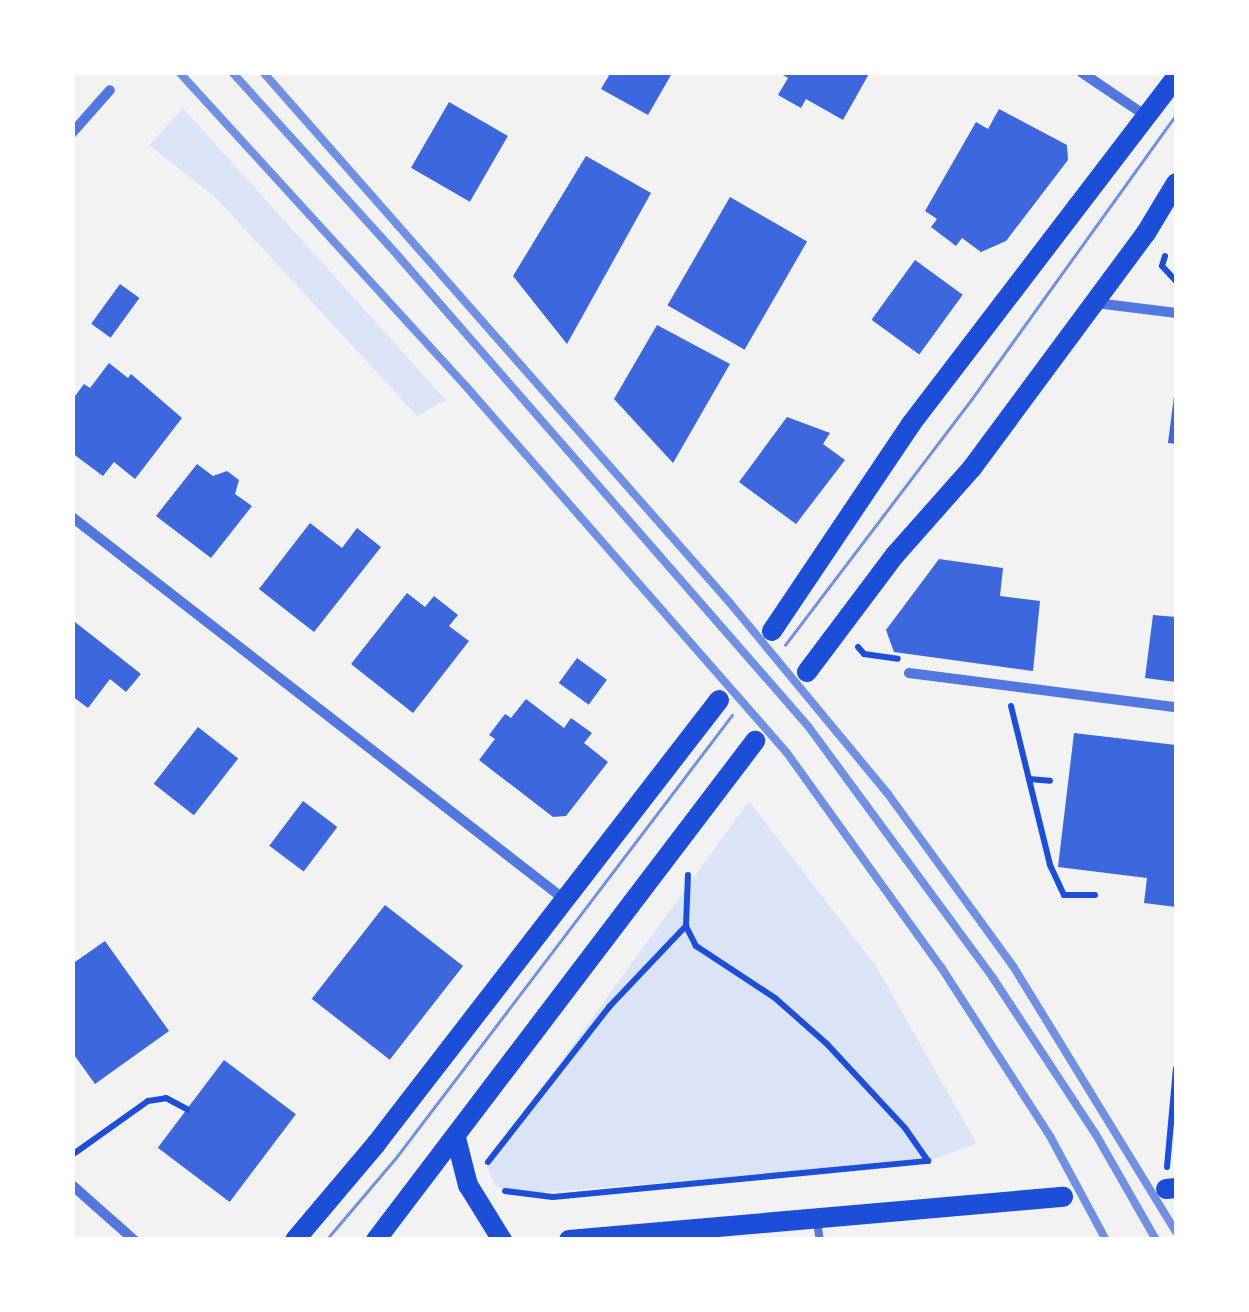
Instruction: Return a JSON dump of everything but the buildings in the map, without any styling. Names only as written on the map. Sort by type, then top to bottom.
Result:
[{"type":"main road","points":[[772,631],[911,424],[1176,77]]},
{"type":"main road","points":[[807,672],[896,555],[972,468],[1146,233],[1176,182]]},
{"type":"main road","points":[[295,1240],[376,1144],[719,700]]},
{"type":"main road","points":[[376,1240],[754,741]]},
{"type":"main road","points":[[456,1138],[468,1185],[502,1240]]},
{"type":"main road","points":[[571,1239],[1063,1198]]},
{"type":"street","points":[[1081,72],[1146,116]]},
{"type":"street","points":[[72,133],[110,90]]},
{"type":"street","points":[[1095,303],[1176,313]]},
{"type":"street","points":[[72,516],[564,899]]},
{"type":"street","points":[[909,673],[1176,707]]},
{"type":"street","points":[[72,1185],[134,1240]]},
{"type":"lane","points":[[816,1218],[820,1240]]},
{"type":"path","points":[[1167,248],[1162,266],[1176,281]]},
{"type":"path","points":[[858,646],[864,654],[902,659],[909,673]]},
{"type":"path","points":[[1006,685],[1050,865],[1064,895],[1094,895]]},
{"type":"path","points":[[1029,778],[1050,781]]},
{"type":"path","points":[[495,1184],[512,1195],[553,1197],[928,1161],[905,1128],[827,1044],[776,998],[696,946],[686,926],[689,827]]},
{"type":"path","points":[[490,1175],[486,1165],[609,1008],[686,926]]},
{"type":"path","points":[[1171,1188],[1176,1068]]},
{"type":"path","points":[[72,1155],[148,1101],[166,1098],[187,1108]]},
{"type":"shaded area","points":[[183,108],[446,400],[417,416],[216,198],[149,145]]},
{"type":"shaded area","points":[[749,801],[876,966],[977,1144],[928,1161],[512,1195],[495,1185],[486,1165]]},
{"type":"tram line","points":[[785,645],[971,400],[1176,115]]},
{"type":"tram line","points":[[326,1240],[395,1159],[732,715]]},
{"type":"railway","points":[[179,72],[464,384],[787,753],[941,967],[1051,1138],[1106,1240]]},
{"type":"railway","points":[[232,72],[399,257],[808,726],[993,978],[1095,1133],[1156,1240]]},
{"type":"railway","points":[[263,72],[730,603],[888,794],[1013,966],[1176,1232]]}]
